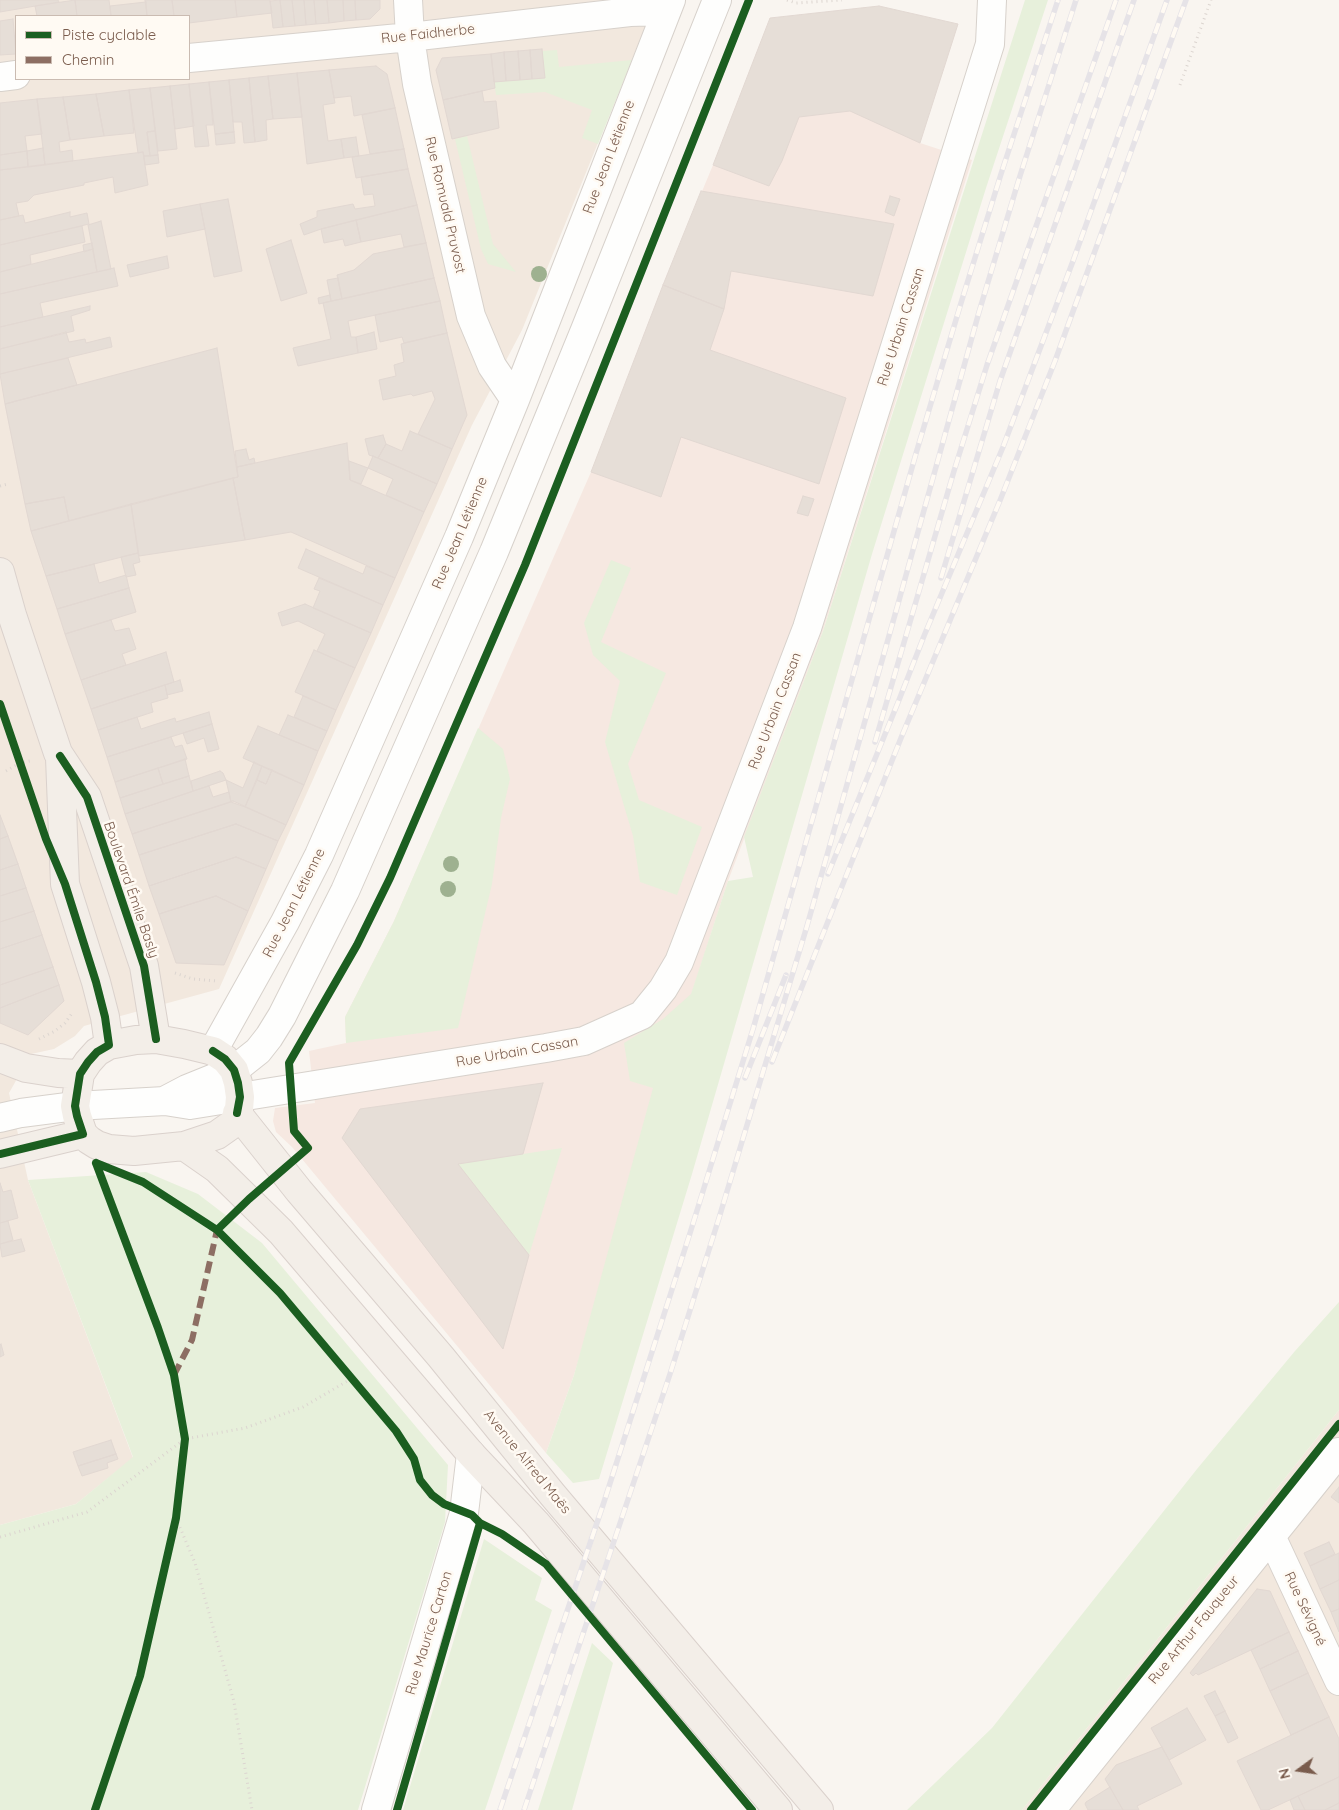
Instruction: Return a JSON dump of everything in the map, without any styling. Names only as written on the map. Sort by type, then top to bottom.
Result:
[{"type":"main road","name":"Boulevard Émile Basly","points":[[0,572],[12,615],[60,756],[87,798],[144,966],[156,1039]]},
{"type":"main road","name":"Boulevard Émile Basly","points":[[60,756],[65,884],[96,982],[105,1017],[109,1045]]},
{"type":"main road","points":[[156,1039],[184,1044],[213,1051],[225,1059],[234,1070],[238,1083],[239,1105],[234,1123],[227,1130],[217,1135],[184,1146],[134,1151],[97,1146],[83,1134],[76,1116],[75,1106],[80,1074],[97,1052],[109,1045],[136,1040],[156,1039]]},
{"type":"main road","points":[[0,1058],[26,1068],[80,1074]]},
{"type":"main road","name":"Avenue Alfred Maës","points":[[239,1105],[299,1191],[442,1357],[552,1494],[819,1810]]},
{"type":"main road","points":[[0,1154],[83,1134]]},
{"type":"main road","points":[[184,1146],[217,1169],[281,1232],[471,1454],[536,1523],[778,1810]]},
{"type":"street","name":"Rue Romuald Pruvost","points":[[408,0],[410,36],[417,84],[471,316],[492,366],[515,400]]},
{"type":"street","points":[[0,1118],[21,1113],[75,1106],[165,1101],[187,1089],[234,1070],[258,1051],[269,1037],[282,1016],[345,891],[498,542],[717,0]]},
{"type":"street","name":"Rue Urbain Cassan","points":[[165,1101],[190,1105],[239,1105],[584,1040],[642,1015],[663,989],[679,962],[807,628],[990,44],[992,0]]},
{"type":"street","name":"Rue Faidherbe","points":[[190,58],[630,12],[668,5]]},
{"type":"street","name":"Rue Jean Létienne","points":[[213,1051],[285,922],[319,855],[459,537],[515,400],[668,5]]},
{"type":"street","points":[[0,77],[15,75]]},
{"type":"street","name":"Rue Arthur Fauqueur","points":[[1051,1810],[1243,1570],[1272,1538],[1339,1452]]},
{"type":"street","name":"Rue Maurice Carton","points":[[376,1810],[464,1512],[471,1454]]},
{"type":"street","name":"Rue Sévigné","points":[[1272,1538],[1339,1681]]},
{"type":"path","points":[[787,0],[796,3],[842,0]]},
{"type":"path","points":[[1180,85],[1211,0]]},
{"type":"path","points":[[0,486],[8,484]]},
{"type":"path","points":[[18,755],[24,773]]},
{"type":"path","points":[[144,966],[164,959],[168,971],[193,978],[221,982],[244,995]]},
{"type":"path","points":[[35,1040],[55,1031],[65,1023],[79,1000],[77,989],[96,982]]},
{"type":"path","points":[[0,1537],[87,1512],[185,1439],[245,1428],[303,1407],[351,1379]]},
{"type":"path","points":[[176,1518],[195,1563],[234,1702],[252,1810]]},
{"type":"shaded area","points":[[0,0],[656,0],[522,330],[472,425],[219,989],[84,1026],[75,1036],[54,1049],[31,1054],[9,1093],[28,1180],[133,1458],[76,1504],[0,1525]]},
{"type":"shaded area","points":[[791,17],[958,24],[920,143],[972,160],[823,631],[728,881],[672,1055],[574,1375],[546,1453],[292,1147],[276,1132],[273,1121],[275,1108],[315,1103],[309,1051],[346,1043],[345,1017],[394,921],[591,472],[663,285],[713,165],[770,18]]},
{"type":"shaded area","points":[[1339,1410],[1339,1810],[1022,1810],[1160,1636]]},
{"type":"green space","points":[[1025,0],[1048,0],[986,188],[872,554],[692,1174],[599,1479],[573,1483],[546,1453],[574,1375],[653,1088],[630,1081],[624,1043],[663,1019],[691,994],[728,881],[753,877],[744,837],[823,631]]},
{"type":"green space","points":[[557,50],[559,67],[632,60],[598,144],[582,138],[592,110],[545,92],[496,95],[494,82],[544,78],[542,51]]},
{"type":"green space","points":[[467,136],[493,244],[516,272],[488,264],[481,249],[455,139]]},
{"type":"green space","points":[[611,560],[631,568],[601,642],[666,673],[628,764],[639,800],[702,827],[677,895],[640,882],[633,836],[605,742],[620,681],[593,655],[584,623]]},
{"type":"green space","points":[[478,728],[503,749],[510,779],[501,818],[492,884],[458,1028],[346,1043],[345,1017],[394,921]]},
{"type":"green space","points":[[562,1148],[529,1255],[458,1164]]},
{"type":"green space","points":[[146,1172],[198,1194],[262,1243],[448,1465],[445,1522],[358,1810],[0,1810],[0,1525],[76,1504],[133,1457],[28,1180]]},
{"type":"green space","points":[[1339,1302],[1339,1410],[1022,1810],[907,1810],[992,1728],[1197,1469],[1295,1351]]},
{"type":"green space","points":[[484,1539],[542,1578],[535,1600],[552,1610],[485,1810],[403,1810]]},
{"type":"green space","points":[[592,1643],[613,1663],[572,1810],[538,1810]]},
{"type":"building","points":[[0,0],[58,0],[59,2],[0,12]]},
{"type":"building","points":[[75,0],[77,15],[37,15],[35,6]]},
{"type":"building","points":[[75,0],[109,0],[111,15],[77,15]]},
{"type":"building","points":[[145,0],[172,0],[174,15],[147,15]]},
{"type":"building","points":[[172,0],[235,0],[237,17],[190,23],[190,15],[174,15]]},
{"type":"building","points":[[235,0],[270,0],[272,13],[237,17]]},
{"type":"building","points":[[280,0],[283,27],[273,28],[270,1]]},
{"type":"building","points":[[280,0],[292,0],[295,26],[283,27]]},
{"type":"building","points":[[292,0],[304,0],[306,25],[295,26]]},
{"type":"building","points":[[304,0],[314,0],[316,24],[306,25]]},
{"type":"building","points":[[314,0],[327,0],[329,23],[316,24]]},
{"type":"building","points":[[327,0],[343,0],[344,21],[329,23]]},
{"type":"building","points":[[343,0],[355,0],[356,20],[344,21]]},
{"type":"building","points":[[355,0],[380,0],[380,9],[370,19],[356,20]]},
{"type":"building","points":[[146,2],[147,15],[111,15],[110,6]]},
{"type":"building","points":[[879,6],[958,24],[920,143],[850,111],[799,117],[782,161],[769,186],[713,165],[770,18]]},
{"type":"building","points":[[13,19],[15,54],[0,55],[0,21]]},
{"type":"building","points":[[542,49],[545,78],[532,79],[530,50]]},
{"type":"building","points":[[530,50],[532,79],[520,80],[518,51]]},
{"type":"building","points":[[518,51],[520,80],[506,81],[504,52]]},
{"type":"building","points":[[504,52],[506,81],[494,82],[491,54]]},
{"type":"building","points":[[491,54],[495,88],[443,100],[436,70],[442,58]]},
{"type":"building","points":[[376,66],[387,74],[395,108],[354,116],[351,96],[334,98],[329,70]]},
{"type":"building","points":[[329,70],[335,103],[323,105],[328,141],[341,139],[344,158],[307,164],[297,73]]},
{"type":"building","points":[[297,73],[302,117],[273,119],[268,76]]},
{"type":"building","points":[[268,76],[273,119],[266,120],[267,140],[255,142],[249,78]]},
{"type":"building","points":[[249,78],[255,142],[244,143],[242,122],[233,122],[229,80]]},
{"type":"building","points":[[229,80],[234,132],[215,134],[209,82]]},
{"type":"building","points":[[209,82],[213,125],[206,125],[209,146],[195,147],[189,84]]},
{"type":"building","points":[[189,84],[194,126],[175,129],[170,86]]},
{"type":"building","points":[[170,86],[177,149],[158,151],[150,88]]},
{"type":"building","points":[[150,88],[155,131],[147,132],[150,156],[144,156],[143,152],[138,153],[129,90]]},
{"type":"building","points":[[129,90],[134,133],[104,136],[96,94]]},
{"type":"building","points":[[482,91],[484,102],[496,101],[499,128],[452,139],[443,100]]},
{"type":"building","points":[[96,94],[104,136],[70,140],[63,97]]},
{"type":"building","points":[[63,97],[70,140],[59,142],[60,152],[72,150],[73,161],[45,165],[37,99]]},
{"type":"building","points":[[37,99],[42,134],[25,136],[27,151],[0,155],[0,103]]},
{"type":"building","points":[[395,108],[404,149],[370,154],[362,115]]},
{"type":"building","points":[[155,131],[158,155],[150,156],[147,132]]},
{"type":"building","points":[[234,132],[235,143],[216,145],[215,134]]},
{"type":"building","points":[[356,137],[359,156],[344,158],[341,139]]},
{"type":"building","points":[[43,148],[45,165],[28,167],[27,151]]},
{"type":"building","points":[[404,149],[408,169],[356,178],[352,157]]},
{"type":"building","points":[[27,151],[28,167],[0,170],[0,155]]},
{"type":"building","points":[[143,152],[148,185],[115,193],[113,177],[84,183],[84,185],[34,195],[28,201],[16,203],[19,216],[0,220],[0,170]]},
{"type":"building","points":[[158,155],[159,163],[145,165],[144,156]]},
{"type":"building","points":[[408,169],[417,205],[304,235],[300,224],[317,217],[317,211],[353,204],[355,209],[375,206],[373,194],[364,195],[361,177]]},
{"type":"building","points":[[701,191],[894,224],[873,296],[731,271],[724,309],[663,285]]},
{"type":"building","points":[[890,196],[900,199],[894,216],[885,212]]},
{"type":"building","points":[[228,199],[242,271],[214,277],[200,204]]},
{"type":"building","points":[[200,204],[205,229],[167,237],[163,211]]},
{"type":"building","points":[[417,205],[426,243],[404,247],[401,234],[361,242],[356,220]]},
{"type":"building","points":[[70,212],[70,217],[87,213],[89,224],[0,245],[0,220],[23,215],[25,223]]},
{"type":"building","points":[[356,220],[361,242],[345,246],[343,239],[324,243],[321,229]]},
{"type":"building","points":[[101,221],[111,269],[97,272],[88,225]]},
{"type":"building","points":[[82,226],[85,242],[30,255],[31,264],[0,272],[0,245]]},
{"type":"building","points":[[291,240],[307,293],[281,301],[266,249]]},
{"type":"building","points":[[92,243],[93,249],[84,252],[83,245]]},
{"type":"building","points":[[426,243],[434,278],[342,299],[337,275],[354,270],[373,254]]},
{"type":"building","points":[[93,249],[97,272],[0,294],[0,272]]},
{"type":"building","points":[[167,256],[169,268],[130,277],[127,265]]},
{"type":"building","points":[[114,268],[118,286],[40,303],[43,317],[0,327],[0,294]]},
{"type":"building","points":[[338,278],[342,299],[331,301],[327,280]]},
{"type":"building","points":[[434,278],[440,301],[348,321],[351,337],[356,337],[358,353],[298,366],[293,348],[331,339],[323,303]]},
{"type":"building","points":[[663,285],[724,309],[710,350],[846,398],[819,484],[681,437],[661,497],[591,472]]},
{"type":"building","points":[[330,295],[331,301],[319,304],[318,298]]},
{"type":"building","points":[[440,301],[447,333],[404,343],[402,337],[380,342],[375,315]]},
{"type":"building","points":[[90,306],[90,310],[71,316],[74,331],[0,349],[0,327]]},
{"type":"building","points":[[66,332],[69,342],[85,339],[86,343],[110,337],[112,347],[0,374],[0,349]]},
{"type":"building","points":[[374,332],[377,349],[358,353],[356,337]]},
{"type":"building","points":[[447,333],[467,415],[452,449],[418,434],[435,399],[432,391],[383,400],[379,380],[396,376],[394,365],[404,362],[401,344]]},
{"type":"building","points":[[217,348],[238,477],[69,521],[64,497],[25,504],[5,404]]},
{"type":"building","points":[[68,358],[77,385],[5,404],[0,374]]},
{"type":"building","points":[[410,431],[452,449],[437,484],[378,458],[386,444],[402,451]]},
{"type":"building","points":[[383,435],[386,444],[378,458],[369,455],[365,439]]},
{"type":"building","points":[[347,443],[350,480],[424,512],[395,578],[291,532],[245,540],[233,478],[238,477],[237,467]]},
{"type":"building","points":[[246,449],[249,460],[254,458],[255,463],[237,467],[235,451]]},
{"type":"building","points":[[373,456],[437,484],[424,512],[386,495],[393,479],[368,468]]},
{"type":"building","points":[[349,461],[368,468],[361,484],[350,480]]},
{"type":"building","points":[[233,478],[245,540],[139,556],[131,504]]},
{"type":"building","points":[[803,496],[814,499],[808,516],[797,513]]},
{"type":"building","points":[[64,497],[69,521],[31,531],[25,504]]},
{"type":"building","points":[[131,504],[138,553],[46,576],[31,531]]},
{"type":"building","points":[[306,549],[363,574],[366,566],[395,578],[383,605],[298,568]]},
{"type":"building","points":[[138,553],[140,562],[133,564],[136,575],[126,577],[121,557]]},
{"type":"building","points":[[94,564],[99,583],[126,575],[129,588],[57,609],[46,576]]},
{"type":"building","points":[[319,578],[383,605],[371,633],[313,608],[320,591],[314,589]]},
{"type":"building","points":[[129,588],[136,612],[65,634],[57,609]]},
{"type":"building","points":[[305,604],[371,633],[355,668],[317,651],[325,634],[298,621],[282,626],[278,613]]},
{"type":"building","points":[[111,620],[115,631],[129,628],[136,649],[122,654],[126,665],[81,680],[65,634]]},
{"type":"building","points":[[314,650],[355,668],[336,710],[295,692]]},
{"type":"building","points":[[166,652],[174,682],[91,709],[81,680]]},
{"type":"building","points":[[180,680],[183,691],[167,695],[165,685]]},
{"type":"building","points":[[165,685],[168,698],[151,703],[153,712],[98,730],[91,709]]},
{"type":"building","points":[[303,696],[336,710],[327,731],[294,717]]},
{"type":"building","points":[[209,712],[212,724],[107,757],[98,730],[137,717],[141,729],[175,718],[176,722]]},
{"type":"building","points":[[288,715],[327,731],[318,751],[279,735]]},
{"type":"building","points":[[212,724],[219,749],[208,752],[204,738],[187,744],[183,733]]},
{"type":"building","points":[[258,726],[318,751],[304,785],[243,758]]},
{"type":"building","points":[[171,737],[175,747],[182,745],[187,759],[115,782],[107,757]]},
{"type":"building","points":[[185,759],[189,776],[163,784],[158,768]]},
{"type":"building","points":[[254,762],[262,766],[245,807],[231,802],[226,780],[243,788]]},
{"type":"building","points":[[262,766],[272,770],[266,784],[257,780]]},
{"type":"building","points":[[158,768],[163,784],[120,798],[115,782]]},
{"type":"building","points":[[272,770],[304,785],[286,825],[245,807],[257,780],[266,784]]},
{"type":"building","points":[[220,771],[226,780],[193,791],[191,781]]},
{"type":"building","points":[[189,776],[193,791],[125,814],[120,798]]},
{"type":"building","points":[[209,786],[213,797],[229,792],[231,802],[132,834],[125,814]]},
{"type":"building","points":[[233,801],[286,825],[278,841],[236,824],[139,855],[132,834]]},
{"type":"building","points":[[0,815],[8,836],[0,839]]},
{"type":"building","points":[[236,824],[278,841],[266,869],[236,857],[149,886],[139,855]]},
{"type":"building","points":[[8,836],[18,864],[0,870],[0,839]]},
{"type":"building","points":[[236,857],[266,869],[248,911],[216,896],[159,914],[149,886]]},
{"type":"building","points":[[18,864],[26,888],[0,896],[0,870]]},
{"type":"building","points":[[26,888],[34,911],[0,922],[0,896]]},
{"type":"building","points":[[216,896],[248,911],[224,965],[176,963],[159,914]]},
{"type":"building","points":[[34,911],[42,935],[0,949],[0,922]]},
{"type":"building","points":[[42,935],[53,967],[0,985],[0,949]]},
{"type":"building","points":[[53,967],[59,985],[0,1008],[0,985]]},
{"type":"building","points":[[59,985],[64,1001],[28,1035],[0,1023],[0,1008]]},
{"type":"building","points":[[543,1083],[523,1154],[458,1164],[529,1255],[503,1349],[342,1138],[360,1109]]},
{"type":"building","points":[[0,1183],[3,1192],[11,1190],[18,1218],[0,1223]]},
{"type":"building","points":[[8,1221],[13,1240],[0,1244],[0,1223]]},
{"type":"building","points":[[21,1239],[25,1251],[2,1257],[0,1244]]},
{"type":"building","points":[[0,1345],[4,1355],[0,1357]]},
{"type":"building","points":[[111,1440],[116,1454],[78,1466],[73,1452]]},
{"type":"building","points":[[116,1454],[118,1459],[107,1463],[108,1468],[82,1476],[78,1466]]},
{"type":"building","points":[[1339,1487],[1339,1503],[1331,1497]]},
{"type":"building","points":[[1329,1542],[1335,1554],[1310,1566],[1304,1553]]},
{"type":"building","points":[[1339,1553],[1339,1580],[1320,1589],[1310,1566]]},
{"type":"building","points":[[1339,1580],[1339,1609],[1331,1612],[1320,1589]]},
{"type":"building","points":[[1257,1589],[1270,1591],[1289,1632],[1193,1676],[1190,1673]]},
{"type":"building","points":[[1339,1609],[1339,1632],[1331,1612]]},
{"type":"building","points":[[1289,1632],[1298,1651],[1260,1669],[1251,1650]]},
{"type":"building","points":[[1298,1651],[1308,1673],[1270,1691],[1260,1669]]},
{"type":"building","points":[[1308,1673],[1329,1717],[1291,1735],[1270,1691]]},
{"type":"building","points":[[1215,1691],[1225,1711],[1215,1716],[1204,1696]]},
{"type":"building","points":[[1187,1708],[1206,1740],[1169,1760],[1151,1728]]},
{"type":"building","points":[[1225,1711],[1238,1738],[1228,1743],[1215,1716]]},
{"type":"building","points":[[1329,1717],[1339,1739],[1339,1777],[1268,1810],[1261,1810],[1237,1761]]},
{"type":"building","points":[[1162,1747],[1182,1784],[1137,1806],[1139,1810],[1123,1810],[1105,1779],[1116,1765]]},
{"type":"building","points":[[1339,1777],[1339,1803],[1325,1810],[1305,1810],[1298,1796]]},
{"type":"building","points":[[1110,1787],[1123,1810],[1088,1810],[1086,1802]]},
{"type":"building","points":[[1298,1796],[1305,1810],[1294,1810],[1290,1800]]},
{"type":"building","points":[[1339,1803],[1339,1810],[1325,1810]]},
{"type":"railway","points":[[500,1810],[604,1502],[753,1029],[917,450],[1001,174],[1058,0]]},
{"type":"railway","points":[[524,1810],[670,1374],[719,1218],[807,926],[979,312],[1076,0]]},
{"type":"railway","points":[[875,742],[987,365],[1116,0]]},
{"type":"railway","points":[[941,578],[1000,381],[1134,0]]},
{"type":"railway","points":[[828,874],[1003,447],[1073,261],[1167,0]]},
{"type":"railway","points":[[772,1062],[901,738],[1001,498],[1055,361],[1186,0]]},
{"type":"railway","points":[[745,1078],[786,975]]},
{"type":"marked path","points":[[174,1375],[192,1340],[217,1230]]},
{"type":"cycle path","points":[[217,1230],[249,1199],[308,1148],[294,1131],[289,1063],[357,945],[390,878],[525,565],[749,0]]},
{"type":"cycle path","points":[[0,704],[46,839],[65,884],[96,982],[105,1017],[109,1045],[97,1052],[80,1074],[75,1106],[83,1134],[0,1154]]},
{"type":"cycle path","points":[[60,756],[87,797],[144,966],[156,1039]]},
{"type":"cycle path","points":[[213,1051],[225,1059],[234,1070],[240,1097],[237,1113]]},
{"type":"cycle path","points":[[96,1163],[143,1182],[217,1230],[280,1293],[396,1431],[414,1459],[420,1480],[432,1495],[444,1504],[472,1515],[480,1523],[502,1534],[546,1564],[752,1810]]},
{"type":"cycle path","points":[[95,1810],[140,1676],[176,1518],[185,1439],[174,1375],[96,1163]]},
{"type":"cycle path","points":[[1031,1810],[1339,1424]]},
{"type":"cycle path","points":[[397,1810],[480,1523]]}]
